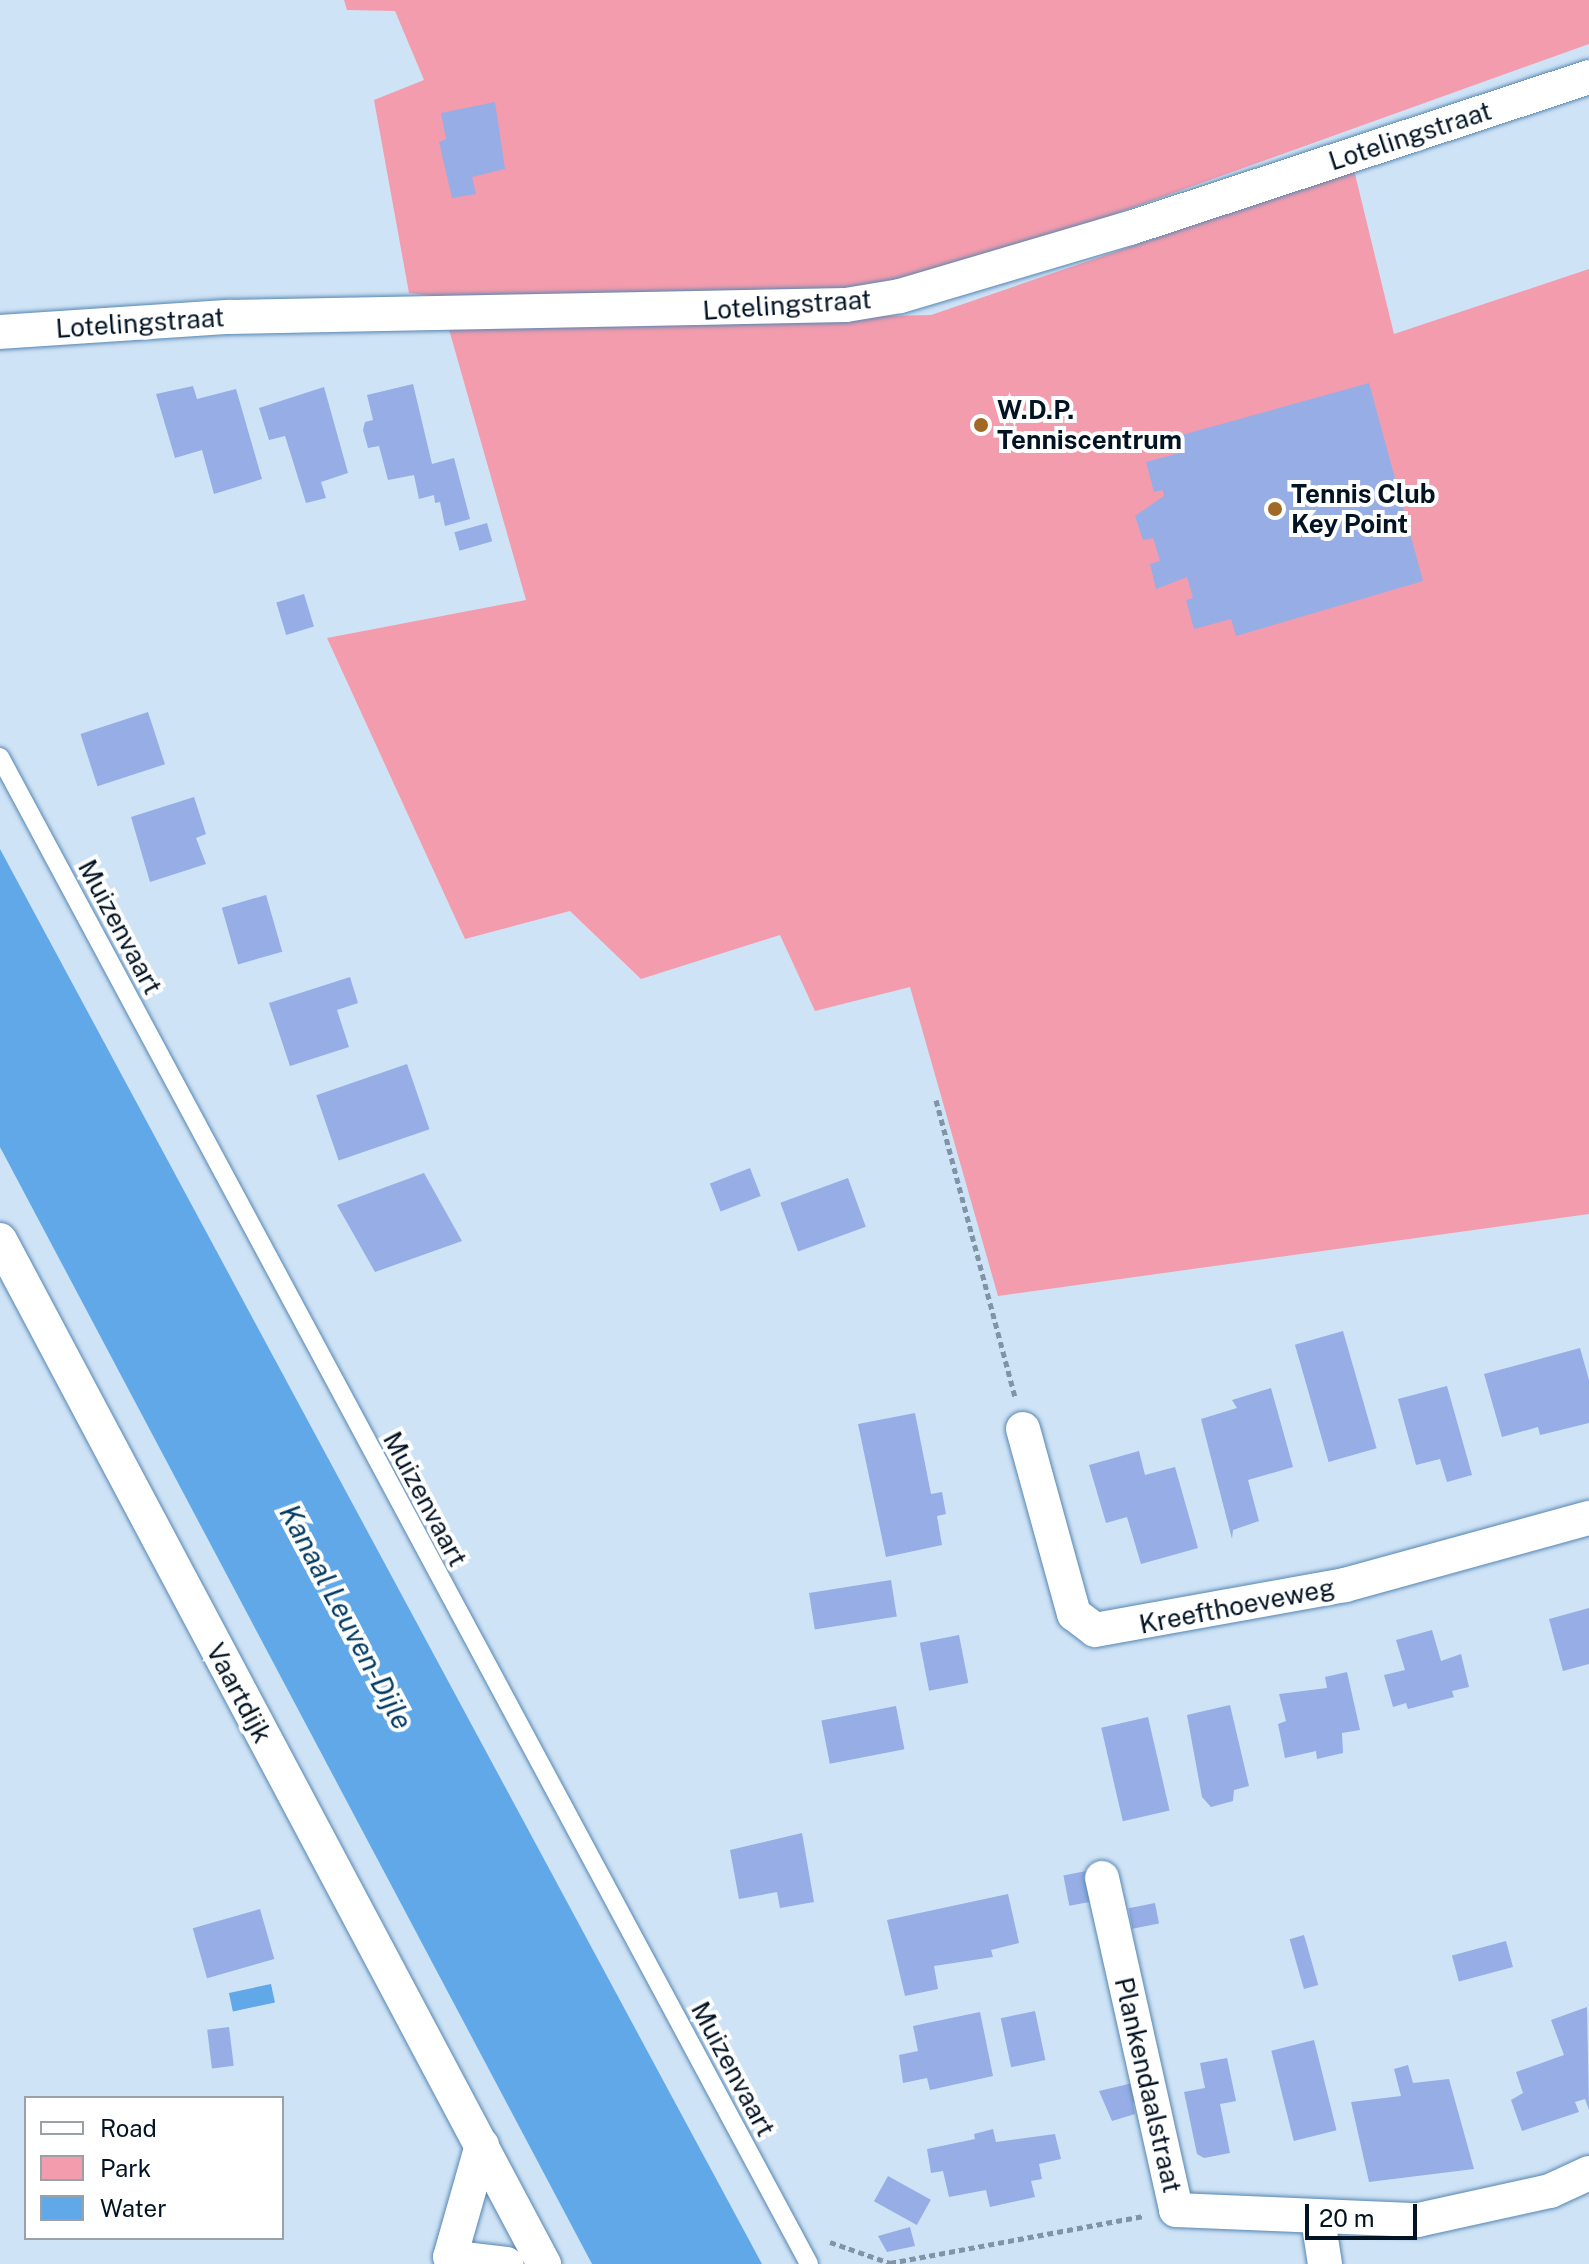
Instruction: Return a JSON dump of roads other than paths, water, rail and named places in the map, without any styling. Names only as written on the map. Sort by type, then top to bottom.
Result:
[{"type":"street","name":"Lotelingstraat","points":[[0,332],[228,317],[846,305],[900,296],[1130,228],[1589,77]]},
{"type":"street","name":"Vaartdijk","points":[[0,1240],[544,2264]]},
{"type":"street","name":"Kreefthoeveweg","points":[[1023,1429],[1074,1614],[1095,1630],[1345,1585],[1589,1518]]},
{"type":"street","name":"Plankendaalstraat","points":[[1102,1878],[1176,2210],[1318,2219],[1418,2220],[1550,2191],[1589,2173]]},
{"type":"street","points":[[482,2145],[441,2260],[507,2264]]},
{"type":"street","points":[[1318,2219],[1325,2264]]},
{"type":"lane","name":"Muizenvaart","points":[[0,757],[809,2264]]},
{"type":"water","name":"Kanaal Leuven-Dijle","points":[[0,849],[762,2264],[592,2264],[0,1147]]},
{"type":"water","points":[[271,1984],[275,2003],[233,2012],[229,1993]]},
{"type":"place","name":"W.D.P. Tenniscentrum","points":[[981,425]]},
{"type":"place","name":"Tennis Club Key Point","points":[[1275,509]]}]
